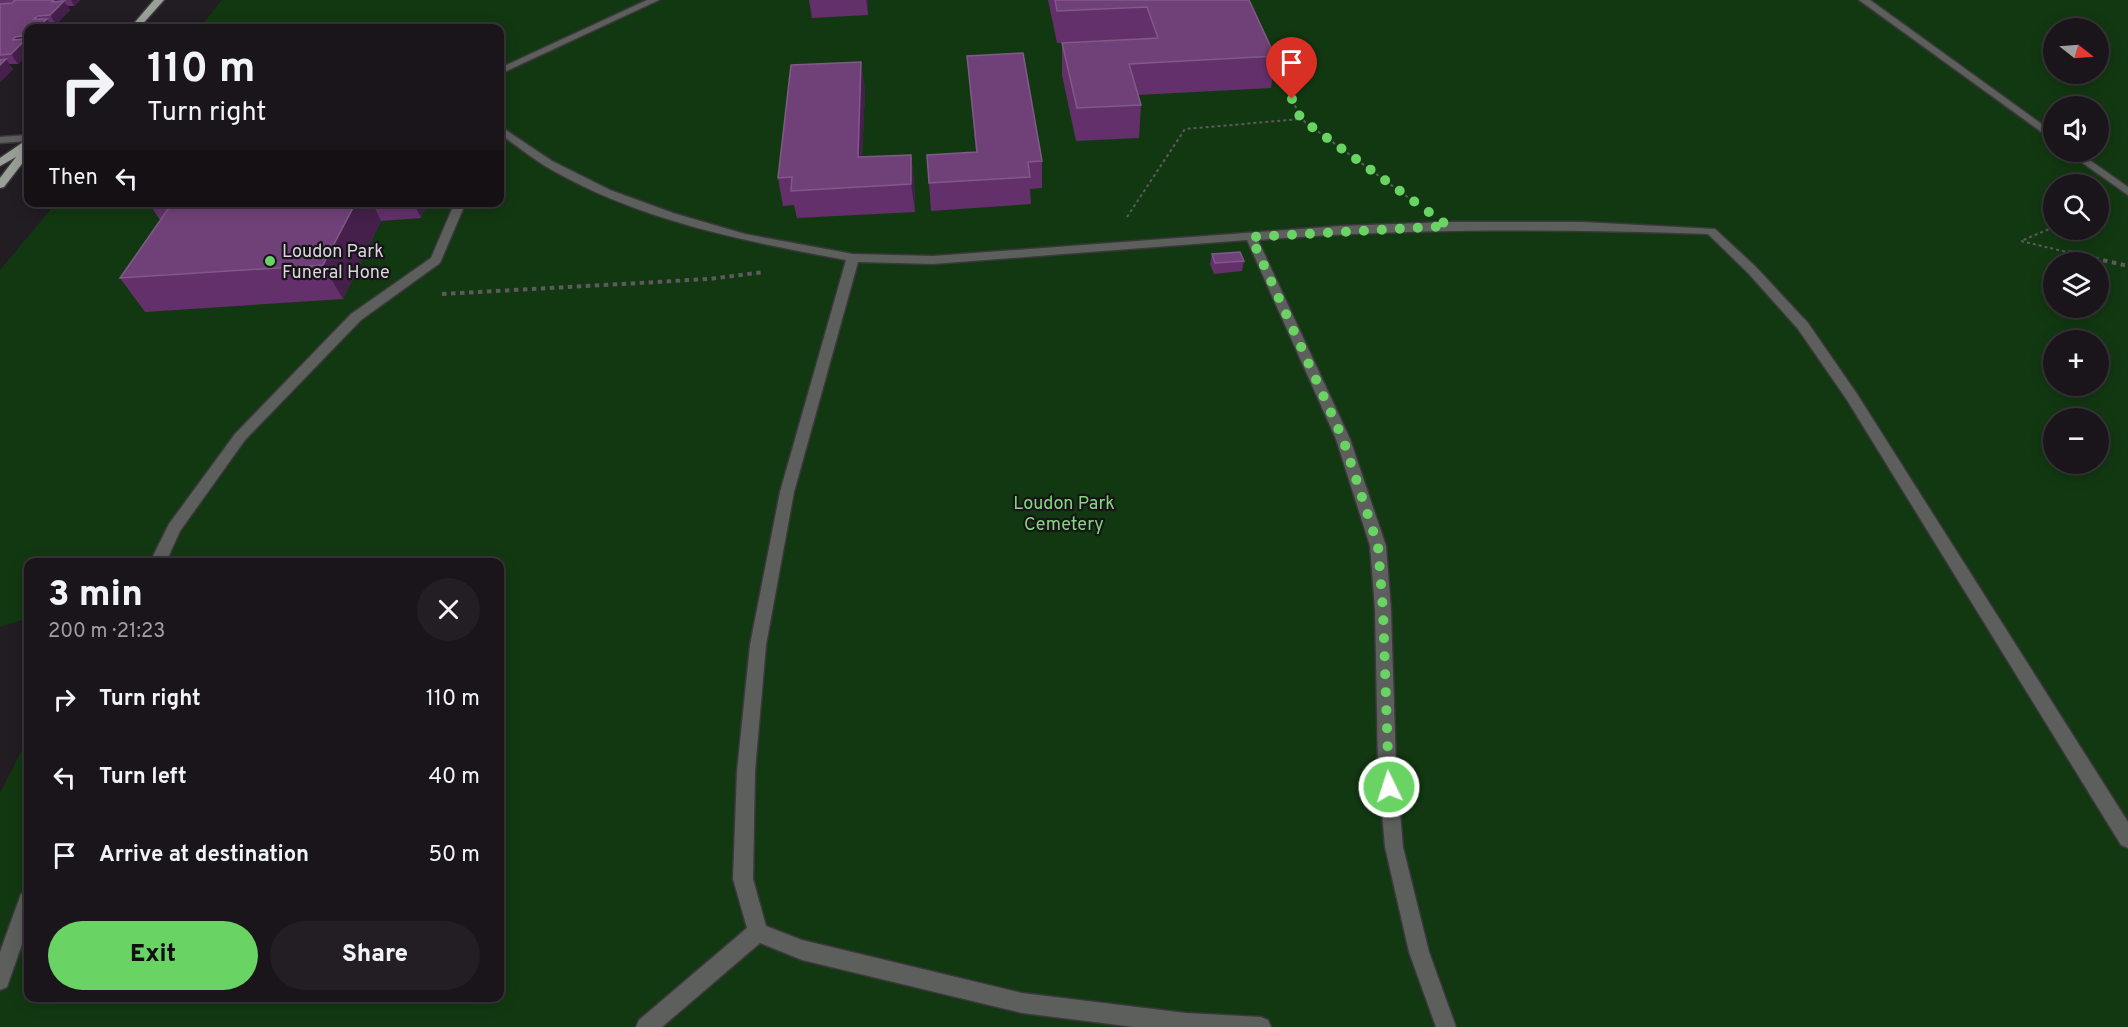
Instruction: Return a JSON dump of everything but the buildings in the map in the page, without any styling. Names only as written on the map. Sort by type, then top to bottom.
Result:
[{"type":"main road","points":[[138,24],[159,0]]},
{"type":"main road","points":[[0,163],[24,147]]},
{"type":"main road","points":[[0,185],[24,154]]},
{"type":"street","points":[[504,69],[654,0]]},
{"type":"street","points":[[1864,0],[2043,130]]},
{"type":"street","points":[[504,132],[548,163],[606,192],[669,215],[743,237],[853,258],[933,261],[1251,237],[1448,226],[1583,226],[1711,231],[1752,270],[1809,334],[1852,397],[2128,839]]},
{"type":"street","points":[[0,140],[24,138]]},
{"type":"street","points":[[2086,162],[2128,192]]},
{"type":"street","points":[[160,558],[174,528],[240,437],[356,317],[436,260],[459,207]]},
{"type":"street","points":[[1251,237],[1343,439],[1378,546],[1394,847],[1419,952],[1446,1027]]},
{"type":"street","points":[[758,933],[743,879],[746,771],[758,645],[787,492],[853,258]]},
{"type":"street","points":[[0,980],[24,912]]},
{"type":"street","points":[[646,1027],[758,933]]},
{"type":"street","points":[[758,933],[802,950],[1022,1003],[1186,1023],[1261,1027]]},
{"type":"path","points":[[1273,54],[1301,119],[1448,226]]},
{"type":"path","points":[[1107,248],[1185,129],[1301,119]]},
{"type":"path","points":[[2043,231],[2021,240],[2128,266]]},
{"type":"path","points":[[386,297],[709,279],[771,272]]},
{"type":"green space","name":"Loudon Park Cemetery","points":[[222,0],[2128,0],[2128,1027],[0,1027],[0,793],[24,746],[24,1002],[504,1002],[504,558],[24,558],[24,619],[0,627],[0,270],[53,207],[504,207],[504,24],[202,24]]},
{"type":"place","name":"Loudon Park Funeral Hone","points":[[270,261]]},
{"type":"route","points":[[1292,99],[1301,119],[1448,226],[1340,230],[1251,237],[1343,439],[1378,546],[1383,610],[1389,787]]}]
